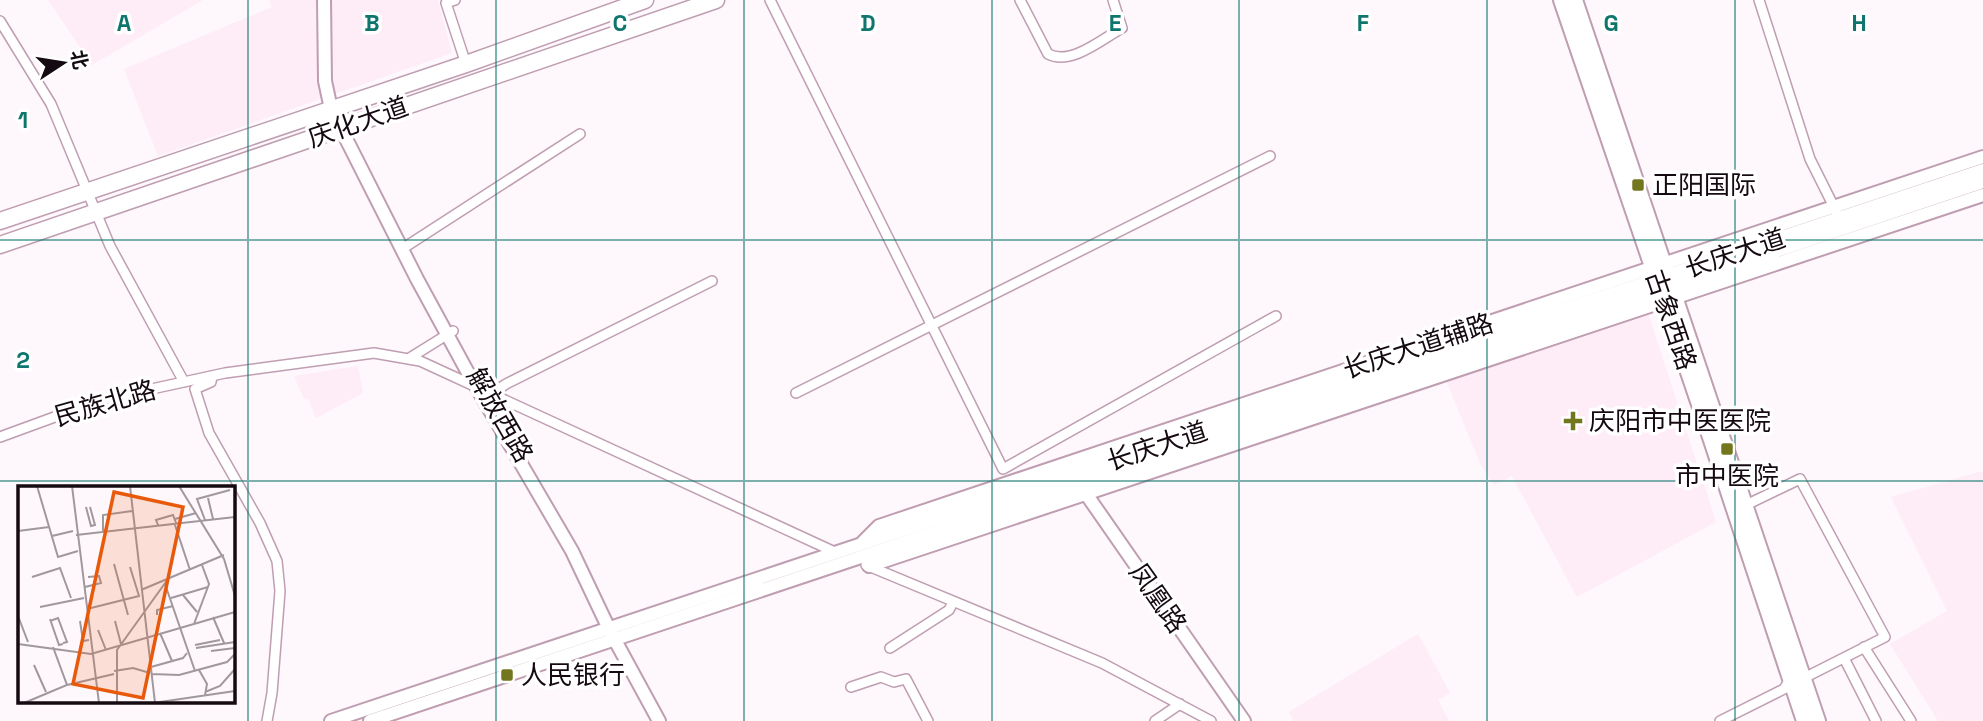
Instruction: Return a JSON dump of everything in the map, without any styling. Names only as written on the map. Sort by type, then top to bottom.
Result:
[{"type":"highway","name":"庆化大道","points":[[0,221],[466,64],[608,6],[645,0]]},
{"type":"highway","name":"庆化大道","points":[[0,245],[716,0]]},
{"type":"main road","name":"古象西路","points":[[1561,0],[1746,505],[1797,678],[1796,696],[1804,721]]},
{"type":"main road","name":"古象西路","points":[[1575,0],[1664,283],[1797,678],[1818,721]]},
{"type":"street","name":"解放西路","points":[[324,0],[325,81],[334,108],[450,333],[577,548],[659,721]]},
{"type":"street","points":[[455,0],[446,3],[466,64]]},
{"type":"street","points":[[770,0],[1003,469],[1276,316]]},
{"type":"street","points":[[1020,0],[1048,54],[1057,58],[1075,55],[1122,28],[1113,0]]},
{"type":"street","points":[[1759,0],[1810,159],[1837,213],[1983,157]]},
{"type":"street","points":[[0,22],[51,104],[110,246],[184,382]]},
{"type":"street","points":[[405,248],[580,134]]},
{"type":"street","points":[[796,393],[1270,156]]},
{"type":"street","name":"长庆大道","points":[[1664,283],[1837,213],[1983,170]]},
{"type":"street","name":"长庆大道","points":[[331,721],[853,560],[1664,283],[1983,182]]},
{"type":"street","name":"长庆大道辅路","points":[[859,546],[879,526],[1664,283],[1983,195]]},
{"type":"street","points":[[485,392],[712,281]]},
{"type":"street","points":[[408,359],[450,333]]},
{"type":"street","points":[[267,721],[280,591],[277,561],[260,523],[209,433],[195,389],[211,378],[374,353],[421,361],[837,553],[1102,663],[1210,721]]},
{"type":"street","name":"民族北路","points":[[0,439],[101,400],[211,378]]},
{"type":"street","name":"民族北路","points":[[0,439],[102,403],[211,378]]},
{"type":"street","points":[[1720,721],[1784,689],[1797,678],[1885,637],[1800,479],[1746,505]]},
{"type":"street","points":[[869,566],[1076,485]]},
{"type":"street","name":"长庆大道","points":[[370,721],[837,553],[1076,485]]},
{"type":"street","name":"凤凰路","points":[[1076,485],[1236,721]]},
{"type":"street","name":"凤凰路","points":[[1076,485],[1244,721]]},
{"type":"street","points":[[890,648],[949,610],[953,602]]},
{"type":"street","name":"解放西路","points":[[615,632],[666,721]]},
{"type":"street","points":[[1864,647],[1911,721]]},
{"type":"street","points":[[1844,658],[1876,721]]},
{"type":"street","points":[[851,687],[881,677],[894,682],[906,679],[928,721]]},
{"type":"street","points":[[1729,721],[1785,692],[1796,696]]},
{"type":"street","points":[[1155,721],[1180,704]]},
{"type":"shaded area","points":[[48,0],[203,0],[92,65]]},
{"type":"shaded area","points":[[269,0],[438,0],[452,53],[158,156],[124,69],[272,7]]},
{"type":"shaded area","name":"庆阳市中医医院","points":[[1648,313],[1716,522],[1577,597],[1512,476],[1494,485],[1480,463],[1446,380]]},
{"type":"shaded area","points":[[358,366],[363,393],[316,418],[308,398],[304,399],[294,376]]},
{"type":"shaded area","points":[[1983,471],[1983,721],[1938,721],[1890,644],[1947,611],[1891,497]]},
{"type":"shaded area","points":[[1418,634],[1450,693],[1438,700],[1449,721],[1294,721],[1289,712]]},
{"type":"place","name":"正阳国际","points":[[1638,185]]},
{"type":"place","name":"庆阳市中医医院","points":[[1573,421]]},
{"type":"place","name":"市中医院","points":[[1727,449]]},
{"type":"place","name":"人民银行","points":[[507,675]]}]
